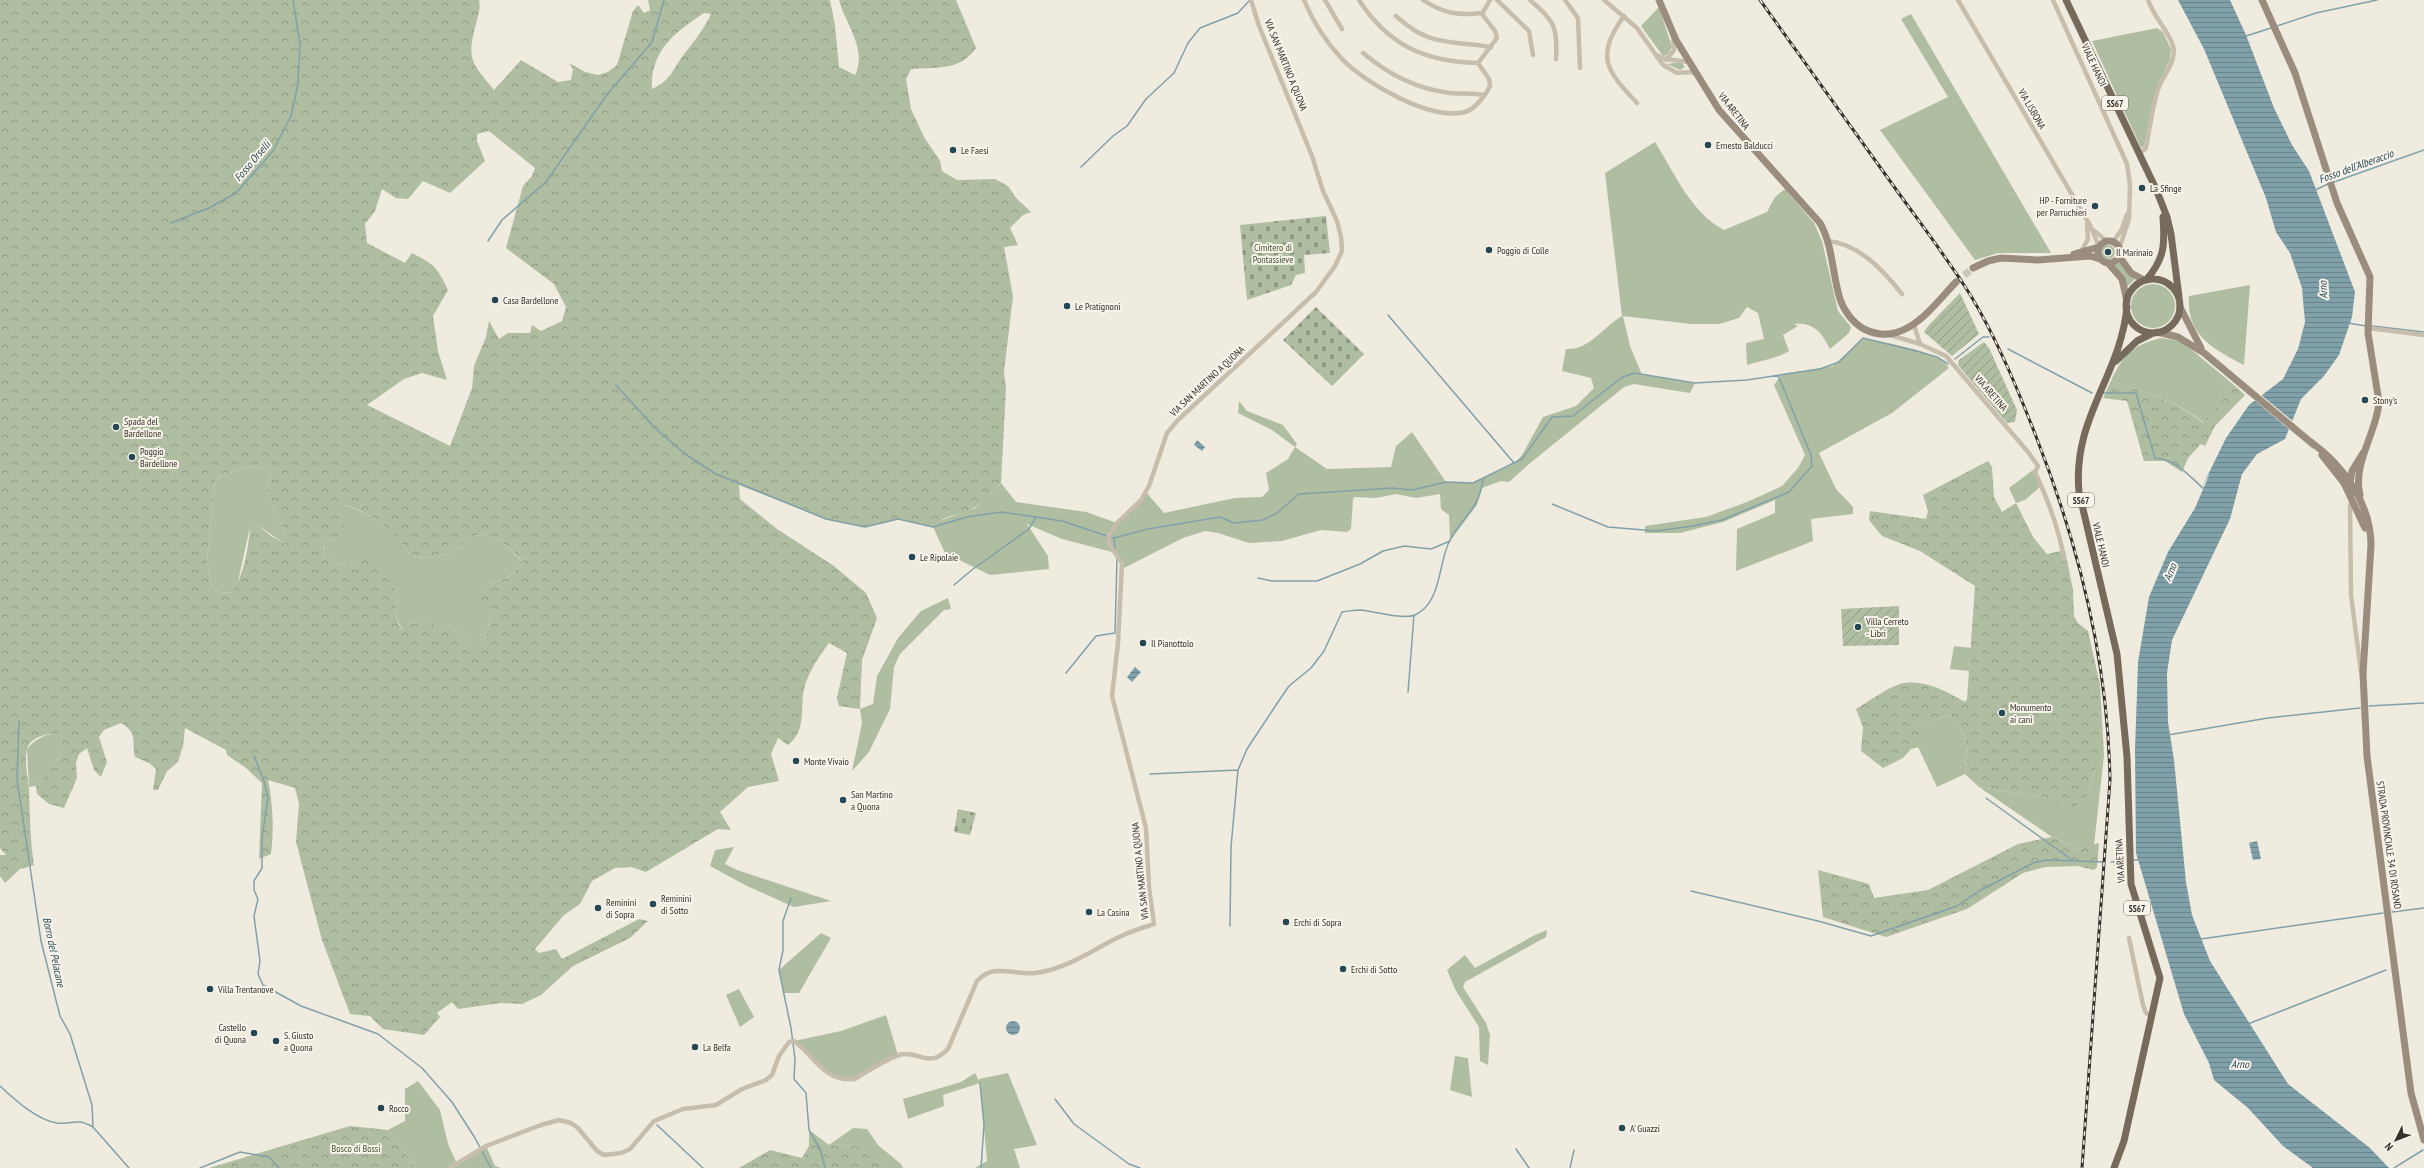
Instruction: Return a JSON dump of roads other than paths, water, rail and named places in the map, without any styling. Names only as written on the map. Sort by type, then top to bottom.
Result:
[{"type":"main road","name":"VIA ARETINA","points":[[1659,0],[1672,32],[1697,75],[1730,124],[1813,214],[1828,241],[1839,297],[1847,314],[1864,329],[1889,335]]},
{"type":"main road","name":"SS67","points":[[2066,0],[2162,206],[2171,234],[2179,297]]},
{"type":"main road","points":[[2262,0],[2294,73],[2337,204],[2370,277],[2368,328],[2379,402],[2377,417],[2366,448],[2361,470],[2359,490],[2364,509]]},
{"type":"main road","name":"SS67","points":[[2145,280],[2154,270],[2161,257],[2164,229],[2162,206]]},
{"type":"main road","points":[[2110,242],[2119,252],[2128,270],[2145,280],[2162,280],[2175,290],[2179,297],[2180,308]]},
{"type":"main road","name":"VIALE HANOI","points":[[2099,247],[2110,242]]},
{"type":"main road","points":[[2066,258],[2080,252],[2099,247],[2098,254],[2100,260]]},
{"type":"main road","points":[[2108,264],[2115,262],[2119,252]]},
{"type":"main road","points":[[1973,268],[1996,259],[2038,260],[2090,256],[2100,260]]},
{"type":"main road","name":"VIALE HANOI","points":[[2100,260],[2108,264],[2122,279],[2128,315],[2138,328],[2155,332]]},
{"type":"main road","name":"VIALE HANOI","points":[[2114,640],[2079,492],[2077,476],[2082,436],[2089,415],[2113,364],[2121,342],[2127,304],[2133,288],[2145,280]]},
{"type":"main road","points":[[1889,335],[1905,330],[1914,324],[1956,282]]},
{"type":"main road","name":"VIALE HANOI","points":[[2113,364],[2125,350],[2155,332],[2164,330],[2175,321],[2180,308]]},
{"type":"main road","name":"STRADA PROVINCIALE 34 DI ROSANO","points":[[2180,308],[2193,336],[2204,353]]},
{"type":"main road","name":"STRADA PROVINCIALE 34 DI ROSANO","points":[[2155,332],[2178,337],[2204,353],[2328,455],[2349,480],[2364,509],[2370,533],[2364,688],[2367,756],[2412,1093],[2424,1140]]},
{"type":"main road","name":"STRADA PROVINCIALE 34 DI ROSANO","points":[[2310,441],[2337,473],[2352,496],[2364,525],[2370,551]]},
{"type":"main road","points":[[2352,496],[2349,480],[2355,465],[2366,448]]},
{"type":"main road","points":[[2328,455],[2347,468],[2355,465]]},
{"type":"main road","points":[[2337,473],[2349,480],[2356,478],[2361,470]]},
{"type":"main road","name":"VIA ARETINA","points":[[2114,640],[2126,757],[2131,884],[2160,978],[2124,1141],[2114,1168]]},
{"type":"street","name":"VIA SAN MARTINO A QUONA","points":[[450,1168],[486,1146],[541,1125],[559,1120],[571,1123],[578,1128],[596,1151],[604,1155],[622,1154],[630,1149],[654,1121],[683,1109],[716,1105],[742,1090],[766,1080],[772,1075],[779,1056],[789,1042],[794,1041],[800,1045],[821,1068],[848,1080],[855,1079],[901,1054],[930,1059],[941,1057],[948,1049],[977,981],[984,974],[995,971],[1035,973],[1056,967],[1092,952],[1128,933],[1154,924],[1149,887],[1146,828],[1112,696],[1118,643],[1122,563],[1109,544],[1109,535],[1117,523],[1141,500],[1149,486],[1167,433],[1178,420],[1316,292],[1335,266],[1342,251],[1341,237],[1337,221],[1323,191],[1312,156],[1259,26],[1251,0]]},
{"type":"street","points":[[1304,0],[1316,24],[1337,54],[1359,74],[1381,89],[1414,104],[1448,112],[1466,112],[1484,95],[1489,88],[1490,81],[1478,63]]},
{"type":"street","points":[[1325,0],[1342,29]]},
{"type":"street","points":[[1359,0],[1379,25],[1399,43],[1423,55],[1451,62],[1478,63]]},
{"type":"street","points":[[1423,0],[1437,8],[1457,14],[1482,13]]},
{"type":"street","points":[[1482,13],[1490,0]]},
{"type":"street","points":[[1497,0],[1529,31],[1533,55]]},
{"type":"street","points":[[1530,0],[1547,15],[1555,27],[1557,37],[1556,59]]},
{"type":"street","points":[[1565,0],[1578,18],[1580,68]]},
{"type":"street","points":[[1604,0],[1624,16],[1639,31],[1660,62],[1674,72],[1688,72],[1697,75]]},
{"type":"street","name":"VIA LISBONA","points":[[1958,0],[2091,228],[2099,247]]},
{"type":"street","name":"VIALE HANOI","points":[[2053,0],[2127,164],[2130,184],[2128,225],[2119,252]]},
{"type":"street","points":[[2139,154],[2146,148],[2160,86],[2172,61],[2174,53],[2169,38],[2158,23],[2148,0]]},
{"type":"street","points":[[1478,63],[1496,41],[1497,34],[1484,19],[1482,13]]},
{"type":"street","points":[[1396,16],[1414,30],[1431,38],[1456,44],[1491,47]]},
{"type":"street","points":[[1624,16],[1609,39],[1609,66],[1616,80],[1637,103]]},
{"type":"street","points":[[1666,60],[1674,50],[1672,32]]},
{"type":"street","points":[[1363,53],[1390,74],[1419,87],[1447,93],[1484,95]]},
{"type":"street","points":[[1655,54],[1666,60],[1690,62],[1691,67],[1688,72]]},
{"type":"street","name":"VIALE HANOI","points":[[2110,242],[2122,229],[2129,208]]},
{"type":"street","points":[[2080,252],[2088,239],[2087,222]]},
{"type":"street","name":"VIA LISBONA","points":[[2091,228],[2110,242]]},
{"type":"street","points":[[1828,241],[1843,242],[1850,246],[1887,275],[1902,294]]},
{"type":"street","points":[[1914,324],[1920,344]]},
{"type":"street","points":[[2368,328],[2424,335]]},
{"type":"street","points":[[1905,330],[1910,341]]},
{"type":"street","name":"VIA ARETINA","points":[[1889,335],[1936,350],[1954,364],[2038,466],[2035,472],[2061,538],[2064,559]]},
{"type":"street","points":[[2350,505],[2351,594],[2364,688]]},
{"type":"street","points":[[2129,938],[2142,1005],[2146,1014],[2152,1017]]},
{"type":"water","name":"Arno","points":[[2178,0],[2230,0],[2246,35],[2274,108],[2292,145],[2309,171],[2355,292],[2352,317],[2339,355],[2324,376],[2301,399],[2285,439],[2257,454],[2242,474],[2230,519],[2172,640],[2167,673],[2168,722],[2174,760],[2186,882],[2192,915],[2210,961],[2288,1084],[2370,1148],[2389,1168],[2313,1168],[2283,1146],[2248,1108],[2214,1080],[2209,1063],[2184,1014],[2136,853],[2135,750],[2138,662],[2149,597],[2168,552],[2195,508],[2210,473],[2202,487],[2226,438],[2249,405],[2283,379],[2298,349],[2305,322],[2302,288],[2290,253],[2276,232],[2266,198],[2204,49]]},
{"type":"water","points":[[1197,440],[1205,447],[1202,451],[1194,445]]},
{"type":"water","points":[[1135,667],[1141,672],[1132,682],[1127,677]]},
{"type":"water","points":[[2257,841],[2261,859],[2253,860],[2249,843]]},
{"type":"water","points":[[1013,1021],[1018,1023],[1020,1028],[1018,1033],[1013,1035],[1008,1033],[1006,1028],[1008,1023]]},
{"type":"waterway","name":"Fosso Orselli","points":[[171,223],[209,208],[236,193],[273,151],[291,116],[298,84],[300,44],[293,0]]},
{"type":"waterway","points":[[488,241],[502,220],[546,182],[606,96],[652,42],[664,0]]},
{"type":"waterway","points":[[2277,26],[2316,13],[2377,0]]},
{"type":"waterway","points":[[1081,167],[1113,136],[1127,126],[1146,99],[1174,73],[1188,43],[1200,28],[1238,13],[1249,1]]},
{"type":"waterway","points":[[2246,36],[2271,28]]},
{"type":"waterway","name":"Fosso dell'Alberaccio","points":[[2334,182],[2424,150]]},
{"type":"waterway","name":"Fosso dell'Alberaccio","points":[[2315,190],[2328,184]]},
{"type":"waterway","points":[[1388,315],[1514,463]]},
{"type":"waterway","points":[[2348,323],[2366,326]]},
{"type":"waterway","points":[[2372,326],[2424,332]]},
{"type":"waterway","points":[[1955,359],[1983,337],[1989,337]]},
{"type":"waterway","points":[[1110,537],[1114,538],[1148,529],[1220,517],[1234,523],[1263,520],[1277,513],[1299,494],[1392,488],[1412,490],[1446,482],[1473,483],[1522,459],[1552,417],[1573,416],[1621,378],[1634,373],[1695,383],[1747,380],[1820,369],[1839,362],[1863,338],[1937,357],[1948,364]]},
{"type":"waterway","points":[[2008,349],[2092,393]]},
{"type":"waterway","points":[[1552,504],[1608,527],[1656,531],[1722,520],[1789,492],[1812,466],[1811,455],[1778,375]]},
{"type":"waterway","points":[[616,385],[656,429],[685,454],[716,474],[826,519],[865,527],[898,519],[933,527],[967,517],[1002,512],[1062,521],[1107,536]]},
{"type":"waterway","points":[[2103,393],[2136,393],[2155,458],[2163,459],[2176,465],[2204,489]]},
{"type":"waterway","points":[[1230,926],[1231,847],[1238,770],[1247,749],[1289,686],[1311,668],[1324,651],[1342,612],[1360,610],[1396,616],[1410,616],[1415,615],[1424,609],[1435,592],[1443,559],[1450,540],[1478,498],[1483,480]]},
{"type":"waterway","points":[[954,585],[973,569],[1029,529],[1036,517]]},
{"type":"waterway","points":[[1114,538],[1115,550]]},
{"type":"waterway","points":[[1258,578],[1272,581],[1317,581],[1360,564],[1383,551],[1404,546],[1431,549],[1450,541]]},
{"type":"waterway","points":[[1066,673],[1096,636],[1115,633],[1117,558]]},
{"type":"waterway","points":[[1408,692],[1414,615]]},
{"type":"waterway","points":[[2369,706],[2424,703]]},
{"type":"waterway","points":[[2168,735],[2268,718],[2360,708]]},
{"type":"waterway","name":"Borro del Pelacane","points":[[19,721],[17,779],[41,941],[60,1016],[70,1034],[92,1105],[93,1127],[129,1168]]},
{"type":"waterway","points":[[254,756],[264,781],[268,798],[262,838],[262,868],[254,881],[254,890],[258,899],[254,916],[260,961],[258,974],[263,985],[301,1006],[378,1034],[422,1068],[452,1102],[475,1138],[491,1168]]},
{"type":"waterway","points":[[1150,774],[1238,770]]},
{"type":"waterway","points":[[1986,798],[2072,860]]},
{"type":"waterway","points":[[1691,891],[1818,921],[1871,936],[1957,906],[1979,891],[2033,863],[2046,860],[2104,862]]},
{"type":"waterway","points":[[2134,860],[2140,860]]},
{"type":"waterway","points":[[2111,862],[2125,861]]},
{"type":"waterway","points":[[791,898],[783,921],[783,950],[779,970],[791,1028],[795,1059],[794,1079],[806,1093],[809,1130],[820,1149],[825,1168]]},
{"type":"waterway","points":[[2392,912],[2424,908]]},
{"type":"waterway","points":[[2201,939],[2383,913]]},
{"type":"waterway","points":[[2248,1024],[2386,970]]},
{"type":"waterway","points":[[980,1083],[984,1125],[981,1168]]},
{"type":"waterway","points":[[0,1086],[19,1103],[42,1118],[57,1123],[82,1122],[93,1127]]},
{"type":"waterway","points":[[1055,1099],[1074,1124],[1129,1164],[1140,1168]]},
{"type":"waterway","points":[[657,1125],[703,1168]]},
{"type":"waterway","points":[[1516,1149],[1529,1168]]},
{"type":"waterway","points":[[1570,1168],[1574,1150]]},
{"type":"waterway","points":[[2394,1168],[2423,1150]]},
{"type":"waterway","name":"Borro del Pelacane","points":[[200,1168],[240,1152],[269,1157],[279,1168]]},
{"type":"tunnel","points":[[1956,282],[1973,268]]},
{"type":"railway","points":[[1760,0],[1942,252],[1981,313],[2007,366],[2037,439],[2066,522],[2078,564],[2089,606],[2104,692],[2110,780],[2082,1168]]},
{"type":"place","name":"Ernesto Balducci","points":[[1708,145]]},
{"type":"place","name":"Le Faesi","points":[[953,150]]},
{"type":"place","name":"La Sfinge","points":[[2142,188]]},
{"type":"place","name":"HP - Forniture per Parruchieri","points":[[2095,206]]},
{"type":"place","name":"Poggio di Colle","points":[[1489,250]]},
{"type":"place","name":"Il Marinaio","points":[[2108,252]]},
{"type":"place","name":"Casa Bardellone","points":[[495,300]]},
{"type":"place","name":"Le Pratignoni","points":[[1067,306]]},
{"type":"place","name":"Stony's","points":[[2365,400]]},
{"type":"place","name":"Spada del Bardellone","points":[[116,427]]},
{"type":"place","name":"Poggio Bardellone","points":[[132,457]]},
{"type":"place","name":"Le Ripolaie","points":[[912,557]]},
{"type":"place","name":"Villa Cerreto - Libri","points":[[1858,627]]},
{"type":"place","name":"Il Pianottolo","points":[[1143,643]]},
{"type":"place","name":"Monumento ai cani","points":[[2002,713]]},
{"type":"place","name":"Monte Vivaio","points":[[796,761]]},
{"type":"place","name":"San Martino a Quona","points":[[843,800]]},
{"type":"place","name":"Reminini di Sotto","points":[[653,904]]},
{"type":"place","name":"Reminini di Sopra","points":[[598,908]]},
{"type":"place","name":"La Casina","points":[[1089,912]]},
{"type":"place","name":"Erchi di Sopra","points":[[1286,922]]},
{"type":"place","name":"Erchi di Sotto","points":[[1343,969]]},
{"type":"place","name":"Villa Trentanove","points":[[210,989]]},
{"type":"place","name":"Castello di Quona","points":[[254,1033]]},
{"type":"place","name":"S. Giusto a Quona","points":[[276,1041]]},
{"type":"place","name":"La Belfa","points":[[695,1047]]},
{"type":"place","name":"Rocco","points":[[381,1108]]},
{"type":"place","name":"A' Guazzi","points":[[1622,1128]]},
{"type":"park label","name":"Cimitero di Pontassieve","points":[[1273,252]]},
{"type":"park label","name":"Bosco di Bossi","points":[[356,1148]]}]
